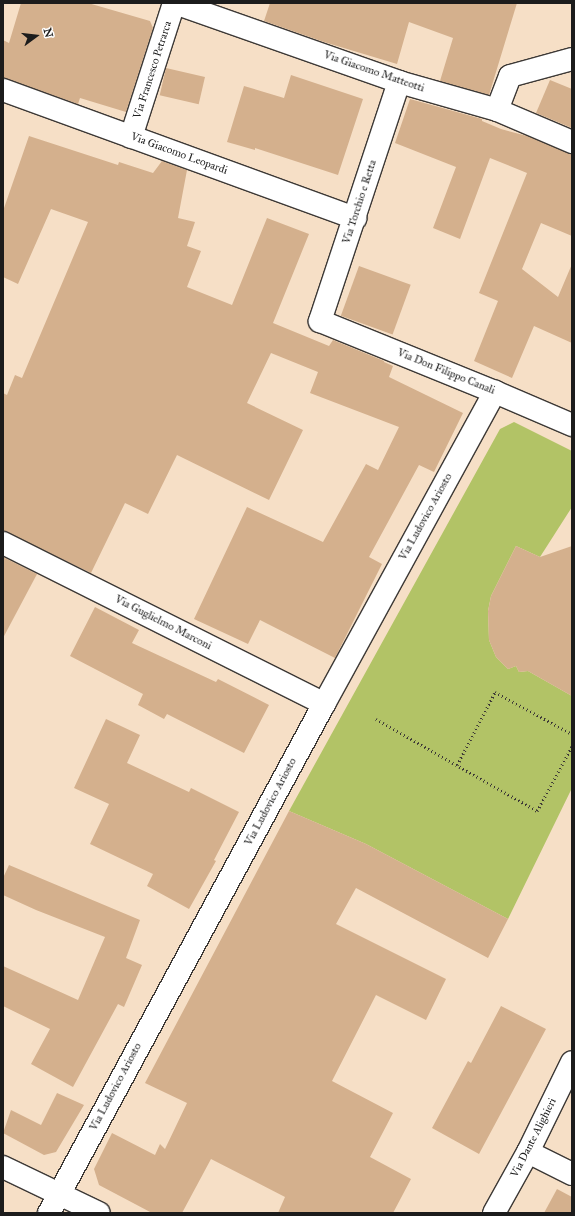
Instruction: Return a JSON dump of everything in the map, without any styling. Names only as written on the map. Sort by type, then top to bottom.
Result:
[{"type":"street","name":"Via Giacomo Matteotti","points":[[175,3],[399,82],[497,110],[572,142]]},
{"type":"street","name":"Via Francesco Petrarca","points":[[131,137],[175,3]]},
{"type":"street","points":[[497,110],[510,76],[572,59]]},
{"type":"street","name":"Via Torchio e Retta","points":[[320,321],[399,82]]},
{"type":"street","name":"Via Giacomo Leopardi","points":[[3,90],[355,218]]},
{"type":"street","name":"Via Don Filippo Canali","points":[[320,321],[572,425]]},
{"type":"street","name":"Via Ludovico Ariosto","points":[[49,1213],[58,1193],[495,392]]},
{"type":"street","name":"Via Guglielmo Marconi","points":[[3,543],[324,704]]},
{"type":"street","name":"Via Dante Alighieri","points":[[494,1213],[528,1152],[572,1062]]},
{"type":"street","points":[[528,1152],[572,1174]]},
{"type":"street","points":[[3,1167],[99,1213]]},
{"type":"path","points":[[457,765],[495,692],[572,734]]},
{"type":"path","points":[[376,719],[537,811],[572,746]]},
{"type":"green space","points":[[514,422],[572,451],[572,507],[540,557],[516,546],[491,596],[488,611],[489,640],[496,657],[508,669],[516,666],[519,672],[528,671],[572,696],[572,788],[508,919],[366,844],[289,811],[500,429]]},
{"type":"building","points":[[21,3],[88,3],[150,21],[153,28],[126,112],[80,98],[78,104],[3,78],[3,40],[9,43]]},
{"type":"building","points":[[270,3],[517,3],[489,95],[440,81],[453,38],[409,22],[397,64],[324,42],[264,21]]},
{"type":"building","points":[[166,68],[205,77],[199,104],[160,95]]},
{"type":"building","points":[[291,75],[363,99],[338,175],[255,148],[255,150],[227,142],[244,86],[284,98]]},
{"type":"building","points":[[550,80],[572,89],[572,128],[536,113]]},
{"type":"building","points":[[410,99],[482,119],[482,121],[501,129],[527,136],[572,154],[572,236],[541,223],[522,269],[558,297],[572,264],[572,343],[534,326],[512,378],[474,361],[498,301],[479,293],[527,173],[490,158],[460,239],[433,228],[456,167],[395,143]]},
{"type":"building","points":[[29,136],[118,165],[119,162],[153,173],[162,161],[187,170],[178,218],[195,222],[187,246],[201,251],[187,287],[232,305],[267,218],[309,234],[273,323],[329,346],[333,340],[384,361],[393,366],[389,377],[463,413],[434,472],[419,465],[369,557],[382,564],[335,658],[260,620],[248,644],[194,619],[247,507],[323,542],[366,464],[378,470],[399,427],[310,393],[318,372],[271,353],[247,403],[303,430],[269,500],[177,455],[148,514],[125,503],[91,573],[3,531],[3,393],[7,395],[15,375],[22,378],[88,222],[51,209],[18,284],[3,277],[3,211]]},
{"type":"building","points":[[359,266],[411,285],[393,335],[341,316]]},
{"type":"building","points":[[516,546],[540,557],[572,546],[572,696],[528,671],[519,672],[516,666],[508,669],[496,657],[489,640],[488,611],[491,596]]},
{"type":"building","points":[[3,557],[37,574],[3,638]]},
{"type":"building","points":[[95,607],[139,630],[132,643],[216,682],[218,679],[269,705],[244,753],[167,714],[164,719],[138,705],[143,694],[70,656]]},
{"type":"building","points":[[106,719],[140,735],[127,763],[189,792],[191,788],[239,812],[214,860],[216,861],[189,909],[147,886],[153,874],[90,844],[109,804],[74,788]]},
{"type":"building","points":[[289,811],[366,844],[508,919],[488,958],[356,888],[336,924],[446,979],[426,1020],[376,995],[332,1081],[393,1113],[370,1157],[411,1179],[393,1213],[278,1213],[285,1197],[211,1159],[182,1213],[152,1213],[99,1185],[94,1169],[112,1133],[155,1155],[160,1144],[165,1149],[187,1103],[145,1083]]},
{"type":"building","points":[[9,865],[140,920],[126,958],[142,965],[124,1007],[118,1004],[73,1087],[31,1064],[50,1029],[3,1006],[3,966],[78,1000],[105,937],[36,910],[3,895],[3,878]]},
{"type":"building","points":[[501,1006],[546,1029],[479,1154],[432,1128],[468,1061],[471,1063]]},
{"type":"building","points":[[57,1093],[84,1105],[56,1152],[44,1155],[3,1133],[11,1110],[41,1125]]},
{"type":"building","points":[[557,1189],[572,1197],[572,1213],[544,1213]]}]
